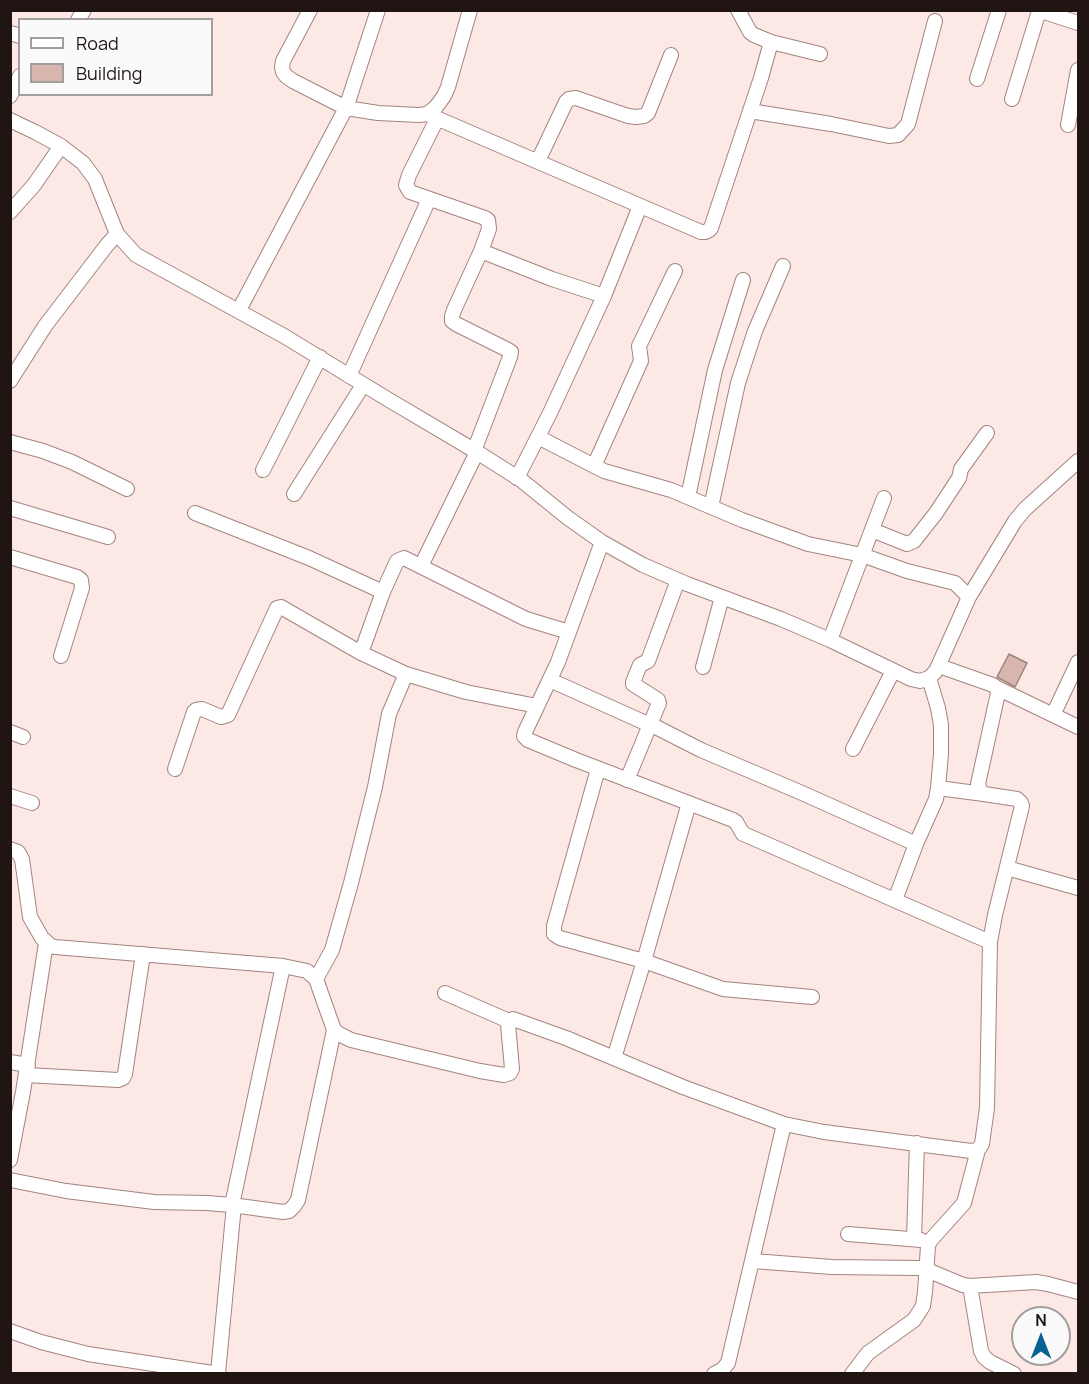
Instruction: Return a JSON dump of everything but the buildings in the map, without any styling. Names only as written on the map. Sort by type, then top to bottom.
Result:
[{"type":"street","points":[[310,10],[283,61],[283,72],[293,81],[346,108],[378,113],[433,116],[701,232],[709,230],[771,42]]},
{"type":"street","points":[[239,310],[346,108],[378,10]]},
{"type":"street","points":[[421,566],[476,452],[511,352],[452,321],[454,310],[481,251],[489,223],[485,218],[410,192],[406,182],[436,107],[448,87],[470,10]]},
{"type":"street","points":[[738,10],[750,32],[757,37],[820,54]]},
{"type":"street","points":[[977,79],[999,10]]},
{"type":"street","points":[[1012,99],[1038,11],[1078,23]]},
{"type":"street","points":[[750,111],[889,136],[898,135],[908,124],[935,21]]},
{"type":"street","points":[[538,162],[569,99],[576,98],[628,116],[644,116],[648,112],[671,55]]},
{"type":"street","points":[[1068,125],[1078,70]]},
{"type":"street","points":[[10,96],[18,80]]},
{"type":"street","points":[[10,120],[61,146],[83,163],[95,179],[117,234],[136,255],[239,310],[476,452],[537,492],[602,542],[678,580],[781,619],[911,679],[920,681],[929,678],[939,666],[969,597],[1015,520],[1078,461]]},
{"type":"street","points":[[10,212],[34,185],[61,146]]},
{"type":"street","points":[[349,376],[429,199]]},
{"type":"street","points":[[517,478],[604,296],[640,206]]},
{"type":"street","points":[[10,381],[45,326],[117,234]]},
{"type":"street","points":[[481,251],[552,279],[604,296]]},
{"type":"street","points":[[711,507],[738,383],[755,331],[783,266]]},
{"type":"street","points":[[594,466],[641,362],[640,342],[675,271]]},
{"type":"street","points":[[688,497],[715,370],[743,280]]},
{"type":"street","points":[[263,470],[320,357]]},
{"type":"street","points":[[294,494],[363,385]]},
{"type":"street","points":[[872,530],[907,544],[914,541],[936,513],[959,478],[961,469],[987,433]]},
{"type":"street","points":[[538,437],[604,471],[671,489],[742,520],[808,544],[862,555],[907,571],[955,583],[969,597]]},
{"type":"street","points":[[10,442],[66,460],[127,489]]},
{"type":"street","points":[[830,640],[884,498]]},
{"type":"street","points":[[10,508],[108,537]]},
{"type":"street","points":[[195,513],[309,558],[383,592]]},
{"type":"street","points":[[602,542],[558,662],[524,736],[528,740],[598,769],[736,822],[746,836],[990,942]]},
{"type":"street","points":[[10,556],[81,580],[82,588],[61,656]]},
{"type":"street","points":[[361,653],[383,592],[399,560],[406,558],[526,619],[569,632]]},
{"type":"street","points":[[627,780],[659,701],[632,683],[640,665],[648,661],[678,580]]},
{"type":"street","points":[[703,667],[722,597]]},
{"type":"street","points":[[175,769],[194,712],[202,709],[224,717],[228,715],[278,608],[282,608],[361,653],[406,674],[466,692],[537,706]]},
{"type":"street","points":[[1053,715],[1078,662]]},
{"type":"street","points":[[939,666],[993,685],[1078,727]]},
{"type":"street","points":[[853,749],[893,671]]},
{"type":"street","points":[[316,979],[332,950],[375,787],[389,714],[406,674]]},
{"type":"street","points":[[895,900],[936,799],[938,788],[941,754],[940,726],[938,708],[929,678]]},
{"type":"street","points":[[550,680],[701,750],[916,844]]},
{"type":"street","points":[[984,794],[978,788],[977,781],[998,693],[997,688]]},
{"type":"street","points":[[598,769],[554,926],[555,934],[560,938],[723,988],[812,997]]},
{"type":"street","points":[[852,1374],[868,1353],[914,1320],[923,1306],[928,1246],[964,1203],[978,1150],[982,1144],[987,1108],[990,942],[1022,806],[1017,800],[938,788]]},
{"type":"street","points":[[10,796],[32,803]]},
{"type":"street","points":[[614,1058],[689,803]]},
{"type":"street","points":[[10,849],[21,856],[30,917],[46,943],[55,947],[283,966],[307,971],[316,979],[334,1030],[298,1200],[289,1210],[283,1212],[233,1205],[154,1202],[66,1191],[10,1180]]},
{"type":"street","points":[[1007,868],[1078,888]]},
{"type":"street","points":[[10,1160],[27,1070],[46,943]]},
{"type":"street","points":[[10,1062],[27,1070],[118,1080],[123,1078],[143,954]]},
{"type":"street","points":[[10,1331],[88,1354],[218,1373],[233,1205],[283,966]]},
{"type":"street","points":[[445,993],[509,1022]]},
{"type":"street","points":[[509,1022],[513,1019],[566,1038],[683,1087],[784,1124],[824,1132],[971,1151],[978,1150]]},
{"type":"street","points":[[334,1030],[351,1040],[504,1075],[510,1073],[512,1069],[509,1022]]},
{"type":"street","points":[[714,1374],[728,1363],[784,1124]]},
{"type":"street","points":[[914,1239],[917,1143]]},
{"type":"street","points":[[848,1234],[930,1241]]},
{"type":"street","points":[[753,1261],[832,1267],[911,1268],[927,1270],[963,1285],[1035,1282],[1078,1292]]},
{"type":"street","points":[[970,1286],[981,1351],[990,1362],[1014,1374]]}]
